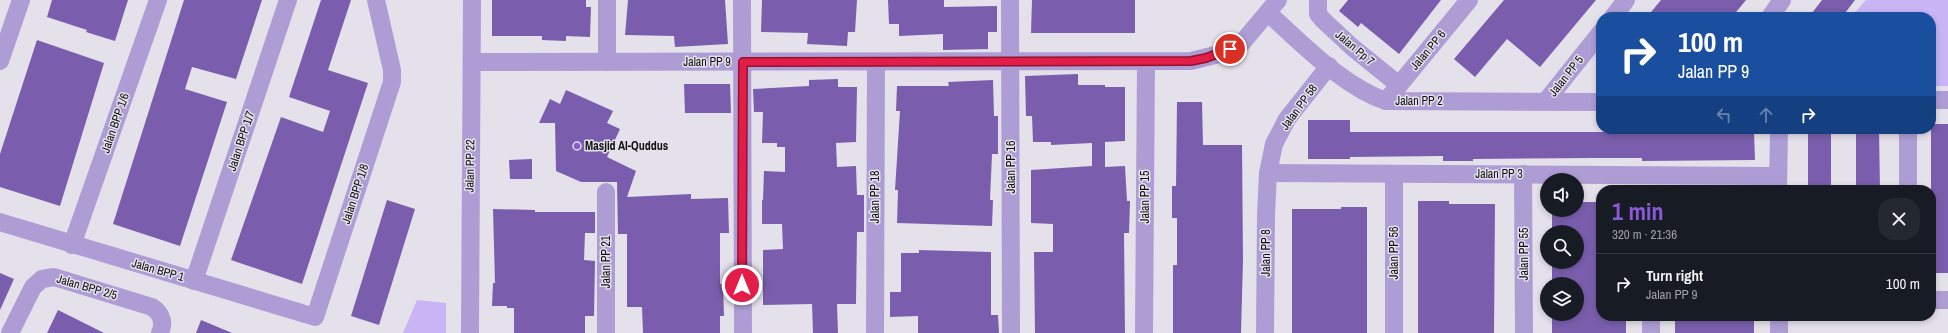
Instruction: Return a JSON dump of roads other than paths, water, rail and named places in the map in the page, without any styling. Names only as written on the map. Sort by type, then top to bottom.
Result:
[{"type":"street","points":[[0,61],[21,0]]},
{"type":"street","name":"Jalan BPP 1/6","points":[[72,245],[158,0]]},
{"type":"street","name":"Jalan BPP 1/7","points":[[194,281],[288,0]]},
{"type":"street","name":"Jalan BPP 1/8","points":[[315,317],[392,82],[392,70],[376,0]]},
{"type":"street","name":"Jalan PP 22","points":[[470,333],[472,0]]},
{"type":"street","points":[[607,0],[608,62]]},
{"type":"street","points":[[742,0],[743,333]]},
{"type":"street","name":"Jalan PP 16","points":[[1010,0],[1011,333]]},
{"type":"street","name":"Jalan PP 6","points":[[1386,101],[1470,0]]},
{"type":"street","points":[[1617,12],[1626,0]]},
{"type":"street","points":[[1774,12],[1782,0]]},
{"type":"street","name":"Jalan Pp 7","points":[[1317,4],[1318,14],[1323,20],[1352,47],[1399,85]]},
{"type":"street","name":"Jalan PP 9","points":[[472,62],[1191,61],[1219,54],[1241,44],[1273,6]]},
{"type":"street","name":"Jalan PP 2","points":[[1273,6],[1329,66],[1370,96],[1386,101],[1596,102]]},
{"type":"street","name":"Jalan PP 5","points":[[1546,101],[1596,38]]},
{"type":"street","name":"Jalan PP 18","points":[[875,333],[876,62]]},
{"type":"street","name":"Jalan PP 15","points":[[1144,333],[1146,62]]},
{"type":"street","name":"Jalan PP 58","points":[[1268,173],[1274,144],[1287,119],[1329,66]]},
{"type":"street","points":[[1936,100],[1948,100]]},
{"type":"street","points":[[1778,183],[1779,134]]},
{"type":"street","points":[[1908,134],[1908,185]]},
{"type":"street","name":"Jalan PP 3","points":[[1268,173],[1524,174],[1651,182],[1778,183]]},
{"type":"street","name":"Jalan PP 8","points":[[1265,333],[1265,235],[1268,173]]},
{"type":"street","name":"Jalan PP 56","points":[[1394,174],[1394,333]]},
{"type":"street","name":"Jalan PP 55","points":[[1524,174],[1524,333]]},
{"type":"street","name":"Jalan PP 21","points":[[606,192],[606,333]]},
{"type":"street","name":"Jalan BPP 1","points":[[0,222],[72,245],[315,317]]},
{"type":"street","name":"Jalan BPP 2/5","points":[[10,333],[33,287],[42,279],[54,276],[152,307],[159,311],[161,326]]},
{"type":"street","points":[[1936,300],[1948,300]]},
{"type":"street","points":[[1651,321],[1651,333]]},
{"type":"street","points":[[1779,321],[1779,333]]},
{"type":"place","name":"Masjid Al-Quddus","points":[[577,146]]}]
